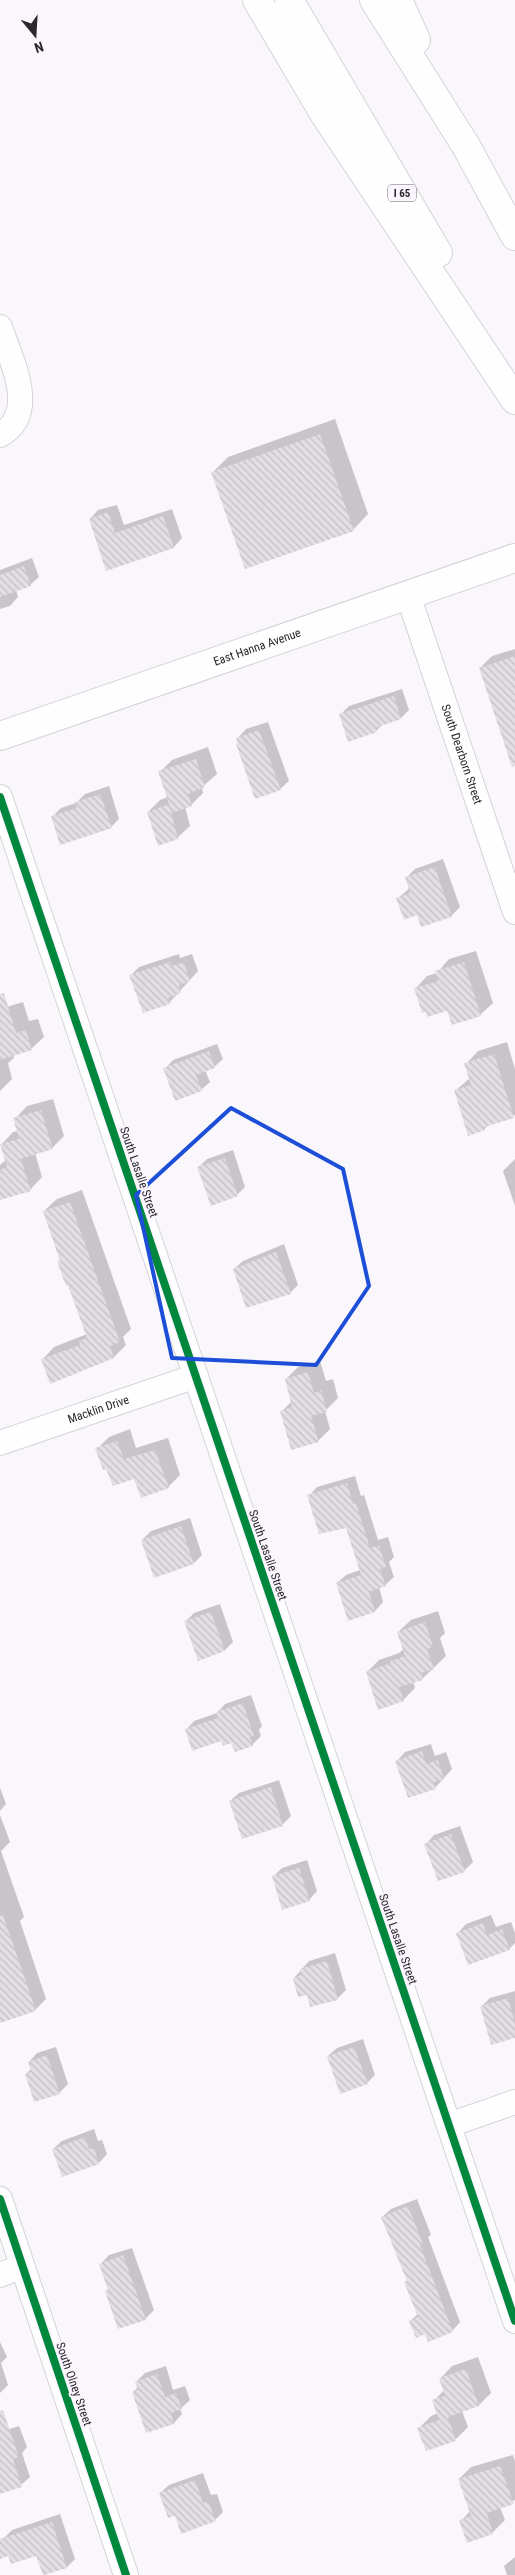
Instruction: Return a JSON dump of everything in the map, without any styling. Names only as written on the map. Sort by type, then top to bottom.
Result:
[{"type":"main road","points":[[257,0],[325,115],[515,400]]},
{"type":"main road","name":"I 65","points":[[290,0],[515,385]]},
{"type":"main road","points":[[374,0],[466,146]]},
{"type":"main road","points":[[398,0],[466,146],[515,236]]},
{"type":"main road","name":"East Hanna Avenue","points":[[0,736],[515,558]]},
{"type":"street","points":[[0,327],[19,384],[21,402],[15,420],[0,435]]},
{"type":"street","name":"South Dearborn Street","points":[[408,596],[515,912]]},
{"type":"street","name":"South Lasalle Street","points":[[0,797],[515,2321]]},
{"type":"street","name":"Macklin Drive","points":[[0,1444],[196,1376]]},
{"type":"street","points":[[449,2125],[515,2102]]},
{"type":"street","name":"South Olney Street","points":[[0,2200],[126,2575]]},
{"type":"street","points":[[0,2275],[22,2266]]},
{"type":"highlighted area","points":[[231,1108],[343,1169],[369,1286],[316,1365],[172,1358],[136,1195]]},
{"type":"building","points":[[320,434],[354,531],[245,569],[211,472]]},
{"type":"building","points":[[108,512],[115,533],[163,516],[174,548],[106,571],[89,519]]},
{"type":"building","points":[[24,566],[31,586],[0,597],[0,575]]},
{"type":"building","points":[[515,656],[515,766],[512,767],[479,668]]},
{"type":"building","points":[[394,696],[401,719],[375,728],[377,732],[348,742],[339,714]]},
{"type":"building","points":[[259,730],[281,790],[255,799],[236,744],[238,744],[236,738]]},
{"type":"building","points":[[196,759],[205,787],[188,794],[192,806],[172,813],[158,771]]},
{"type":"building","points":[[100,794],[112,828],[60,845],[51,816],[77,808],[75,802]]},
{"type":"building","points":[[169,804],[178,839],[158,846],[147,812]]},
{"type":"building","points":[[435,867],[452,917],[421,927],[417,915],[404,920],[396,898],[410,893],[405,877]]},
{"type":"building","points":[[170,962],[172,966],[184,962],[190,981],[179,985],[181,993],[168,998],[170,1004],[143,1013],[129,975]]},
{"type":"building","points":[[464,962],[481,1016],[452,1025],[447,1011],[427,1017],[426,1012],[422,1013],[414,988],[438,981],[435,971]]},
{"type":"building","points":[[4,993],[16,1033],[26,1030],[32,1050],[0,1060],[0,994]]},
{"type":"building","points":[[209,1051],[215,1068],[196,1075],[202,1091],[175,1101],[163,1068]]},
{"type":"building","points":[[494,1054],[514,1118],[484,1127],[485,1130],[468,1136],[454,1090],[471,1085],[464,1063]]},
{"type":"building","points":[[41,1110],[53,1149],[21,1159],[31,1191],[0,1200],[0,1170],[7,1167],[0,1144],[19,1139],[13,1118]]},
{"type":"building","points":[[225,1158],[238,1196],[211,1206],[197,1167]]},
{"type":"building","points":[[70,1202],[120,1342],[110,1346],[114,1358],[50,1384],[41,1359],[80,1345],[79,1341],[87,1338],[68,1285],[66,1286],[57,1261],[60,1261],[43,1211]]},
{"type":"building","points":[[276,1252],[291,1294],[246,1308],[233,1269]]},
{"type":"building","points":[[308,1372],[314,1393],[321,1390],[327,1412],[311,1416],[319,1442],[291,1450],[280,1411],[292,1407],[285,1379]]},
{"type":"building","points":[[117,1441],[124,1459],[155,1450],[169,1488],[141,1498],[134,1479],[113,1486],[106,1469],[103,1470],[95,1448]]},
{"type":"building","points":[[347,1483],[353,1504],[356,1503],[370,1548],[379,1545],[386,1567],[380,1569],[386,1586],[369,1592],[375,1612],[348,1621],[336,1583],[361,1575],[346,1528],[319,1534],[307,1495]]},
{"type":"building","points":[[181,1526],[194,1564],[154,1578],[141,1540]]},
{"type":"building","points":[[211,1612],[225,1651],[198,1661],[184,1621]]},
{"type":"building","points":[[425,1622],[433,1647],[427,1649],[434,1669],[421,1673],[423,1680],[399,1687],[404,1701],[378,1710],[366,1672],[405,1656],[397,1632]]},
{"type":"building","points":[[243,1703],[254,1736],[250,1737],[253,1746],[235,1752],[231,1743],[223,1746],[221,1741],[192,1751],[185,1729],[218,1718],[216,1712]]},
{"type":"building","points":[[422,1751],[426,1764],[438,1760],[444,1779],[434,1782],[436,1789],[408,1798],[395,1761]]},
{"type":"building","points":[[271,1787],[283,1826],[242,1839],[229,1801]]},
{"type":"building","points":[[451,1834],[465,1872],[438,1881],[424,1844]]},
{"type":"building","points":[[299,1868],[310,1901],[282,1910],[272,1876]]},
{"type":"building","points":[[3,1915],[36,2011],[0,2023],[0,1916]]},
{"type":"building","points":[[483,1923],[487,1935],[502,1929],[510,1950],[468,1965],[456,1933]]},
{"type":"building","points":[[327,1961],[338,2000],[310,2007],[307,1995],[298,1997],[293,1978],[301,1975],[300,1969]]},
{"type":"building","points":[[508,1998],[515,2023],[515,2038],[491,2045],[480,2006]]},
{"type":"building","points":[[354,2047],[368,2084],[340,2094],[327,2056]]},
{"type":"building","points":[[47,2055],[60,2094],[34,2102],[25,2074],[31,2072],[28,2062]]},
{"type":"building","points":[[85,2137],[89,2149],[94,2148],[99,2164],[62,2177],[52,2149]]},
{"type":"building","points":[[408,2206],[423,2244],[420,2245],[453,2332],[428,2342],[425,2334],[416,2338],[409,2321],[418,2317],[404,2282],[407,2281],[381,2217]]},
{"type":"building","points":[[123,2255],[146,2320],[118,2329],[105,2291],[108,2290],[99,2264]]},
{"type":"building","points":[[466,2369],[479,2406],[448,2417],[456,2441],[426,2451],[417,2428],[439,2420],[432,2400],[445,2396],[439,2378]]},
{"type":"building","points":[[157,2374],[165,2397],[176,2393],[182,2409],[171,2413],[174,2424],[146,2433],[132,2392],[138,2390],[135,2382]]},
{"type":"building","points":[[3,2410],[19,2457],[13,2459],[22,2487],[0,2494],[0,2411]]},
{"type":"building","points":[[500,2466],[514,2504],[487,2513],[493,2534],[467,2543],[459,2520],[471,2516],[458,2479]]},
{"type":"building","points":[[195,2480],[203,2503],[208,2501],[216,2521],[181,2534],[175,2516],[168,2518],[159,2493]]},
{"type":"building","points":[[52,2522],[67,2568],[43,2575],[36,2556],[11,2564],[8,2556],[0,2559],[0,2539]]},
{"type":"cycle path","points":[[0,797],[515,2321]]},
{"type":"cycle path","points":[[0,2199],[126,2575]]}]
